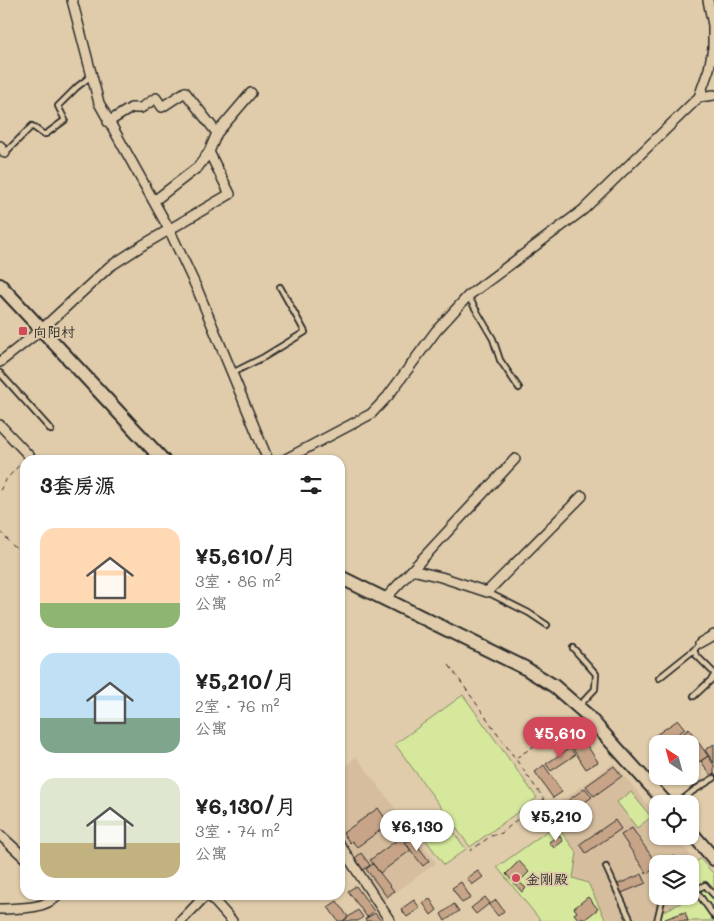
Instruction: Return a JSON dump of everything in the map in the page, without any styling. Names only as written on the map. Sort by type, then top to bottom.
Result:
[{"type":"main road","points":[[0,285],[158,455]]},
{"type":"main road","points":[[345,579],[525,668],[554,686],[581,710],[659,795]]},
{"type":"main road","points":[[699,841],[714,859]]},
{"type":"street","points":[[72,0],[95,94],[108,122],[169,229],[198,292],[266,455]]},
{"type":"street","points":[[293,455],[371,414],[388,396],[436,331],[468,296],[583,210],[699,97],[709,69],[713,48],[713,25],[708,0]]},
{"type":"street","points":[[108,122],[131,108],[141,108],[156,98],[162,107],[185,92],[217,133]]},
{"type":"street","points":[[154,201],[198,167],[209,152],[217,133],[250,93]]},
{"type":"street","points":[[699,97],[714,95]]},
{"type":"street","points":[[0,362],[41,330],[109,267],[169,229],[230,194],[209,152]]},
{"type":"street","points":[[0,425],[28,455]]},
{"type":"street","points":[[385,599],[515,459]]},
{"type":"street","points":[[412,570],[487,592],[582,496]]},
{"type":"street","points":[[697,647],[714,635]]},
{"type":"street","points":[[0,836],[20,854]]},
{"type":"street","points":[[345,853],[390,921]]},
{"type":"street","points":[[0,909],[44,905],[54,900]]},
{"type":"street","points":[[181,921],[202,900]]},
{"type":"street","points":[[212,900],[232,921]]},
{"type":"lane","points":[[2,150],[32,126],[46,134],[65,120],[58,106],[91,76]]},
{"type":"lane","points":[[231,374],[264,357],[305,332],[280,287]]},
{"type":"lane","points":[[468,296],[493,338],[500,360],[519,388]]},
{"type":"lane","points":[[0,372],[51,430]]},
{"type":"lane","points":[[487,592],[529,613],[547,625]]},
{"type":"lane","points":[[694,696],[712,679],[714,674],[696,655],[697,647]]},
{"type":"lane","points":[[659,678],[697,647]]},
{"type":"lane","points":[[573,648],[596,674],[595,689],[581,710]]},
{"type":"lane","points":[[688,795],[714,778]]},
{"type":"lane","points":[[606,867],[630,921]]},
{"type":"lane","points":[[699,888],[704,885],[714,895]]},
{"type":"lane","points":[[699,894],[714,916]]},
{"type":"lane","points":[[658,921],[661,905]]},
{"type":"path","points":[[0,491],[4,482],[20,468]]},
{"type":"path","points":[[0,531],[20,554]]},
{"type":"path","points":[[449,665],[544,800],[521,816],[502,833],[491,836],[470,851]]},
{"type":"path","points":[[516,759],[581,710]]},
{"type":"shaded area","points":[[356,756],[436,863],[381,903],[345,849],[345,768]]},
{"type":"shaded area","points":[[614,763],[649,806],[649,845],[682,845],[690,855],[649,855],[649,905],[677,905],[663,912],[660,921],[606,921],[588,883],[573,878],[577,853],[545,812]]},
{"type":"green space","points":[[463,695],[537,798],[470,847],[395,744]]},
{"type":"green space","points":[[631,792],[649,814],[649,819],[637,828],[617,802]]},
{"type":"green space","points":[[439,813],[466,849],[444,865],[418,829]]},
{"type":"green space","points":[[556,825],[577,853],[573,878],[588,883],[606,921],[541,921],[497,867]]},
{"type":"green space","points":[[699,860],[714,874],[714,921],[660,921],[662,912],[677,905],[699,905]]},
{"type":"building","points":[[678,720],[685,729],[676,735],[656,735]]},
{"type":"building","points":[[689,729],[693,735],[681,735]]},
{"type":"building","points":[[584,741],[598,762],[586,769],[573,749]]},
{"type":"building","points":[[699,743],[708,756],[699,762]]},
{"type":"building","points":[[714,744],[714,763],[705,750]]},
{"type":"building","points":[[570,748],[575,755],[551,771],[546,764]]},
{"type":"building","points":[[708,756],[714,765],[714,774],[711,776],[701,761]]},
{"type":"building","points":[[544,765],[562,792],[553,798],[535,772]]},
{"type":"building","points":[[614,766],[622,776],[594,796],[586,786]]},
{"type":"building","points":[[585,788],[592,797],[568,814],[562,805]]},
{"type":"building","points":[[378,808],[389,824],[357,847],[352,841],[350,843],[345,836],[345,832]]},
{"type":"building","points":[[615,820],[621,829],[586,853],[580,844]]},
{"type":"building","points":[[632,828],[650,855],[649,873],[647,874],[621,835]]},
{"type":"building","points":[[559,835],[563,841],[554,848],[549,842]]},
{"type":"building","points":[[401,837],[411,850],[380,873],[370,860]]},
{"type":"building","points":[[412,838],[429,861],[423,866],[405,843]]},
{"type":"building","points":[[361,853],[370,865],[363,870],[355,858]]},
{"type":"building","name":"金刚殿","points":[[519,861],[529,872],[519,882],[526,888],[522,892],[506,874]]},
{"type":"building","points":[[373,864],[394,891],[387,897],[366,869]]},
{"type":"building","points":[[478,871],[483,877],[472,885],[467,878]]},
{"type":"building","points":[[642,874],[646,883],[619,894],[616,885]]},
{"type":"building","points":[[461,882],[471,898],[462,903],[452,888]]},
{"type":"building","points":[[356,886],[374,911],[367,917],[348,891]]},
{"type":"building","points":[[485,897],[490,903],[476,914],[471,908]]},
{"type":"building","points":[[588,897],[598,909],[584,920],[582,917],[579,920],[574,914],[577,912],[574,908]]},
{"type":"building","points":[[430,899],[437,910],[431,915],[423,903]]},
{"type":"building","points":[[414,900],[420,908],[407,917],[401,909]]},
{"type":"building","points":[[496,900],[504,911],[498,916],[489,905]]},
{"type":"building","points":[[337,901],[348,917],[343,921],[338,921],[328,907]]},
{"type":"building","points":[[454,904],[459,911],[445,921],[441,914]]},
{"type":"building","points":[[358,910],[363,917],[358,921],[343,921]]},
{"type":"building","points":[[685,912],[688,921],[666,921],[665,919]]},
{"type":"building","points":[[375,913],[381,921],[366,921],[365,919]]},
{"type":"place","name":"向阳村","points":[[23,331]]},
{"type":"place","name":"金刚殿","points":[[516,878]]}]
